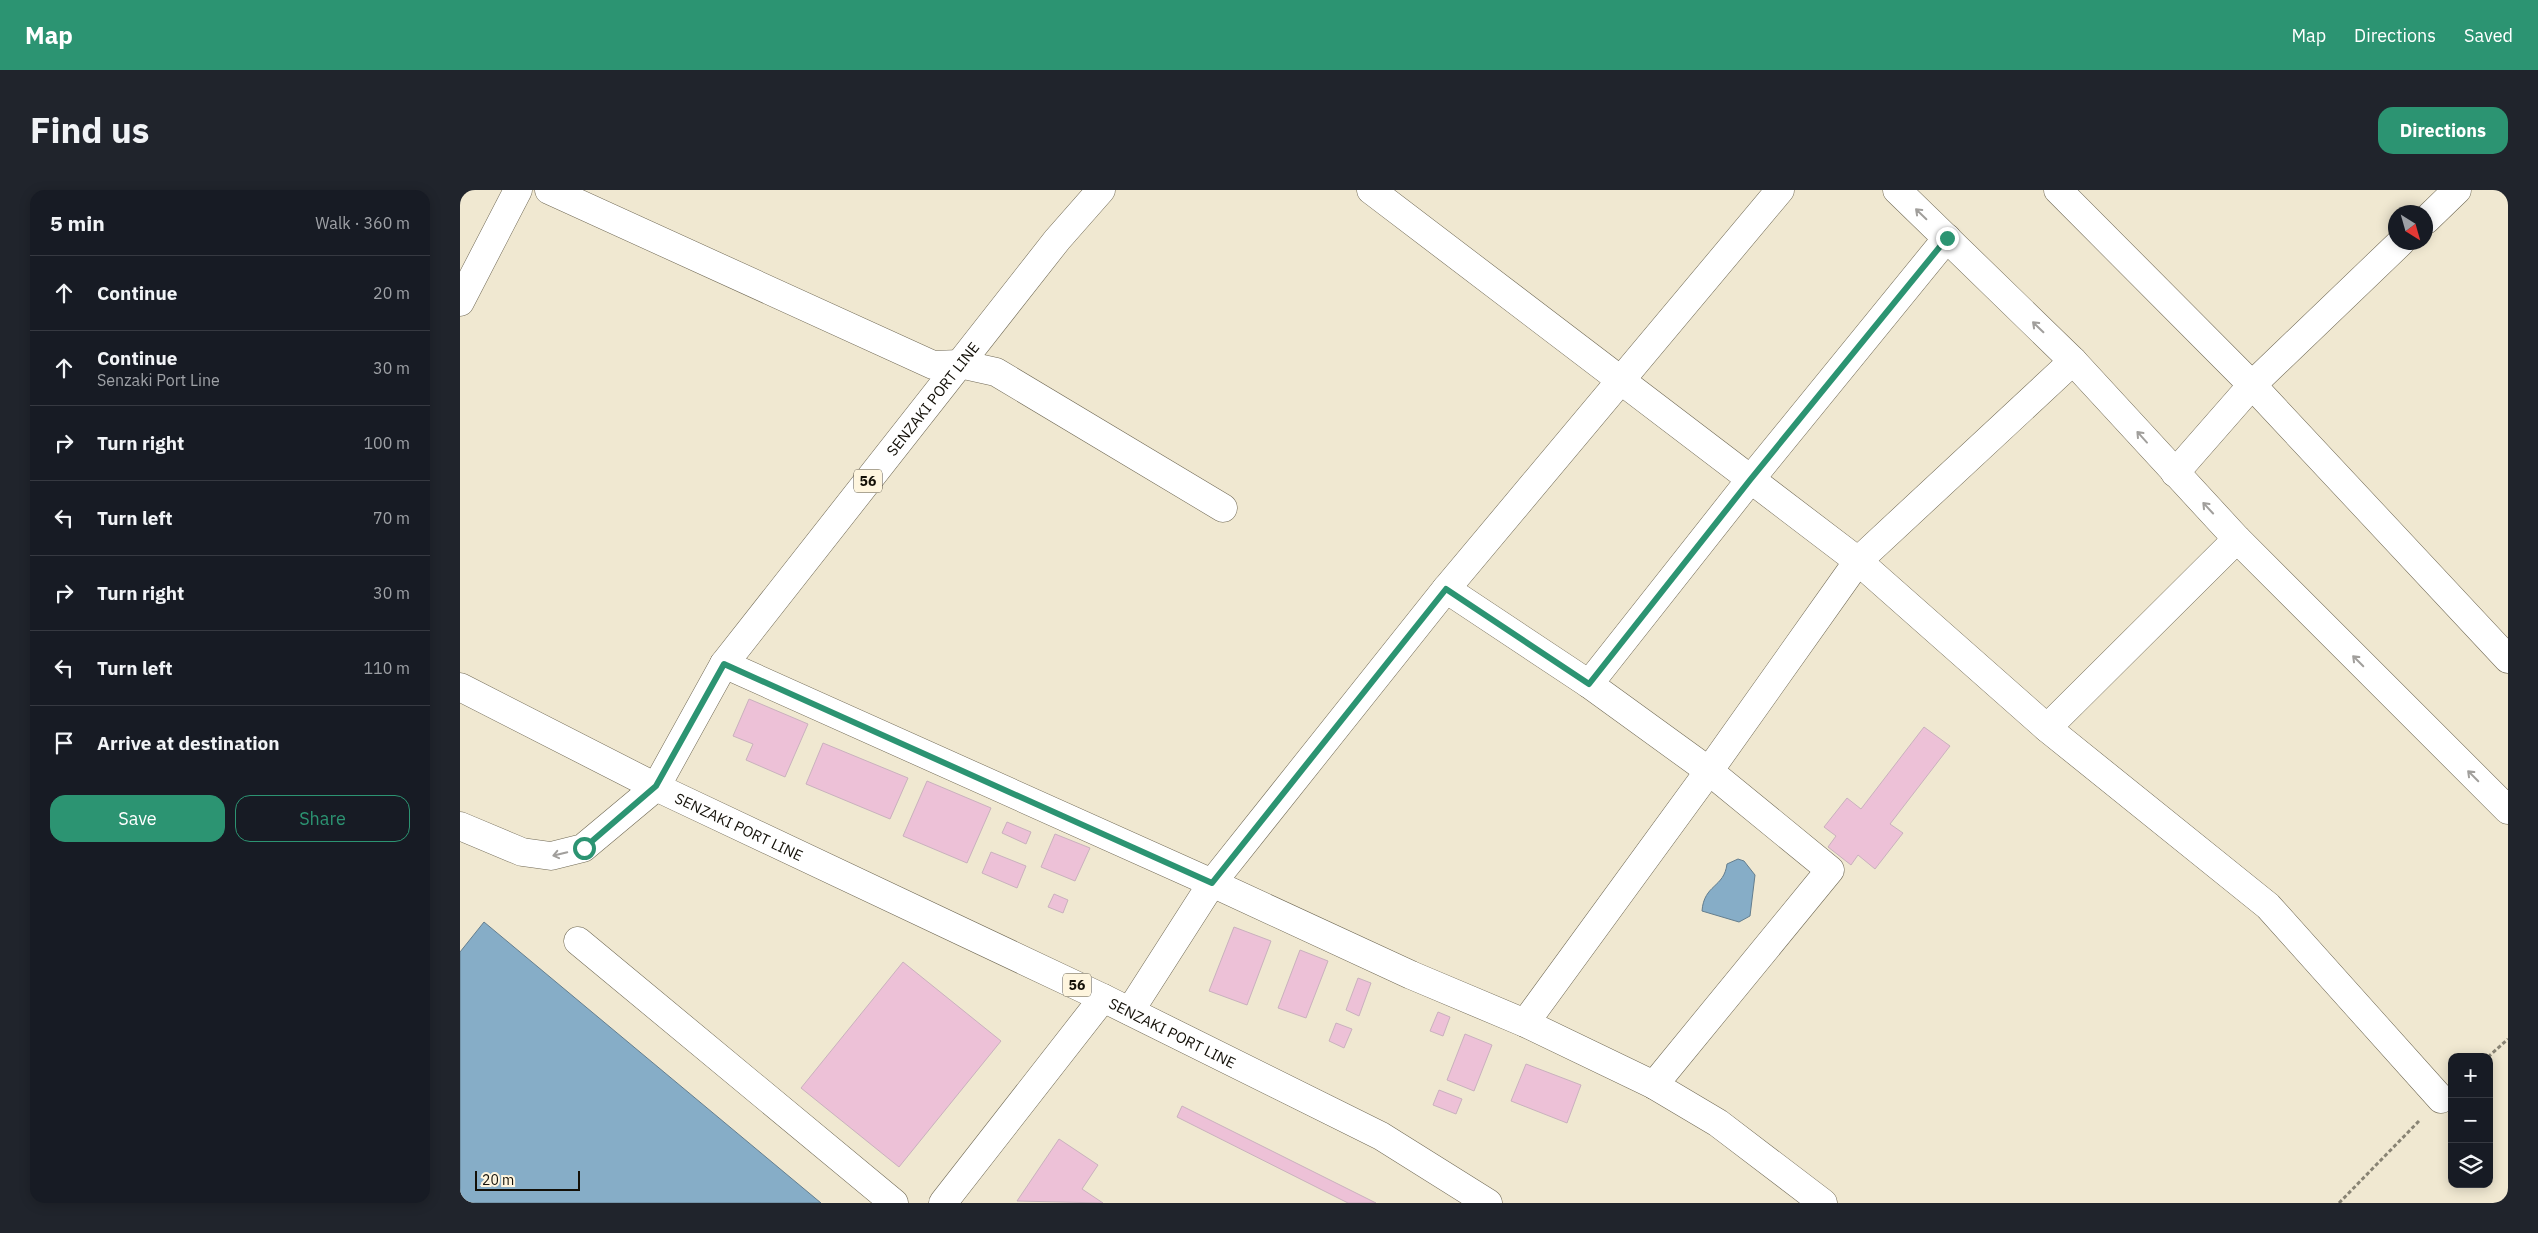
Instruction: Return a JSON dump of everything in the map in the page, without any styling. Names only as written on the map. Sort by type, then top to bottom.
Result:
[{"type":"street","points":[[460,302],[518,190]]},
{"type":"street","points":[[549,190],[933,365],[960,364],[996,372],[1223,508]]},
{"type":"street","name":"SENZAKI PORT LINE","points":[[1101,190],[1057,240],[724,664],[656,786],[1130,1011],[1381,1136],[1488,1203]]},
{"type":"street","points":[[1371,190],[1619,381],[1858,561],[2047,728],[2268,906],[2441,1099]]},
{"type":"street","points":[[1130,1011],[1212,883],[1446,589],[1780,190]]},
{"type":"street","points":[[1897,190],[2073,361],[2237,539],[2508,810]]},
{"type":"street","points":[[2058,190],[2252,385],[2508,659]]},
{"type":"street","points":[[2433,213],[2457,190]]},
{"type":"street","points":[[1589,684],[1750,480],[1947,238]]},
{"type":"street","points":[[2175,473],[2252,385],[2394,250]]},
{"type":"street","points":[[1525,1023],[1709,771],[1858,561],[2073,361]]},
{"type":"street","points":[[2047,728],[2237,539]]},
{"type":"street","points":[[1446,589],[1589,684],[1709,771],[1830,870],[1654,1085]]},
{"type":"street","points":[[724,664],[1212,883],[1411,975],[1525,1023],[1654,1085],[1718,1123],[1823,1203]]},
{"type":"street","points":[[460,687],[656,786],[584,848],[551,856],[522,852],[460,826]]},
{"type":"street","points":[[578,940],[894,1203]]},
{"type":"street","points":[[943,1203],[1103,998]]},
{"type":"path","points":[[2492,1053],[2508,1039]]},
{"type":"path","points":[[2339,1203],[2441,1099]]},
{"type":"water","points":[[1738,859],[1744,861],[1755,875],[1750,916],[1739,922],[1702,911],[1706,896],[1722,878],[1727,864]]},
{"type":"water","points":[[484,922],[821,1203],[460,1203],[460,952]]},
{"type":"building","points":[[749,699],[808,724],[785,777],[746,760],[753,744],[733,736]]},
{"type":"building","points":[[1924,727],[1950,746],[1890,824],[1903,833],[1875,869],[1858,855],[1851,865],[1828,847],[1836,836],[1824,827],[1847,798],[1861,809]]},
{"type":"building","points":[[823,743],[908,778],[890,819],[806,784]]},
{"type":"building","points":[[927,781],[991,808],[967,863],[903,836]]},
{"type":"building","points":[[1007,822],[1031,832],[1026,844],[1002,833]]},
{"type":"building","points":[[1055,834],[1090,848],[1075,881],[1041,867]]},
{"type":"building","points":[[991,852],[1026,866],[1017,888],[982,873]]},
{"type":"building","points":[[1054,894],[1068,900],[1063,913],[1048,907]]},
{"type":"building","points":[[1234,927],[1271,941],[1247,1005],[1209,991]]},
{"type":"building","points":[[1300,950],[1328,961],[1306,1018],[1278,1008]]},
{"type":"building","points":[[903,962],[1001,1041],[899,1167],[801,1088]]},
{"type":"building","points":[[1358,978],[1371,983],[1359,1016],[1346,1010]]},
{"type":"building","points":[[1438,1012],[1450,1017],[1443,1036],[1430,1031]]},
{"type":"building","points":[[1336,1023],[1352,1029],[1344,1048],[1329,1041]]},
{"type":"building","points":[[1465,1034],[1492,1045],[1474,1091],[1447,1080]]},
{"type":"building","points":[[1526,1064],[1581,1085],[1567,1123],[1511,1101]]},
{"type":"building","points":[[1439,1090],[1462,1099],[1456,1114],[1433,1105]]},
{"type":"building","points":[[1182,1106],[1376,1203],[1348,1203],[1177,1117]]},
{"type":"building","points":[[1059,1139],[1098,1165],[1082,1189],[1103,1203],[1017,1201]]},
{"type":"route","points":[[584,848],[656,786],[724,664],[1212,883],[1446,589],[1589,684],[1750,480],[1947,238]]}]
